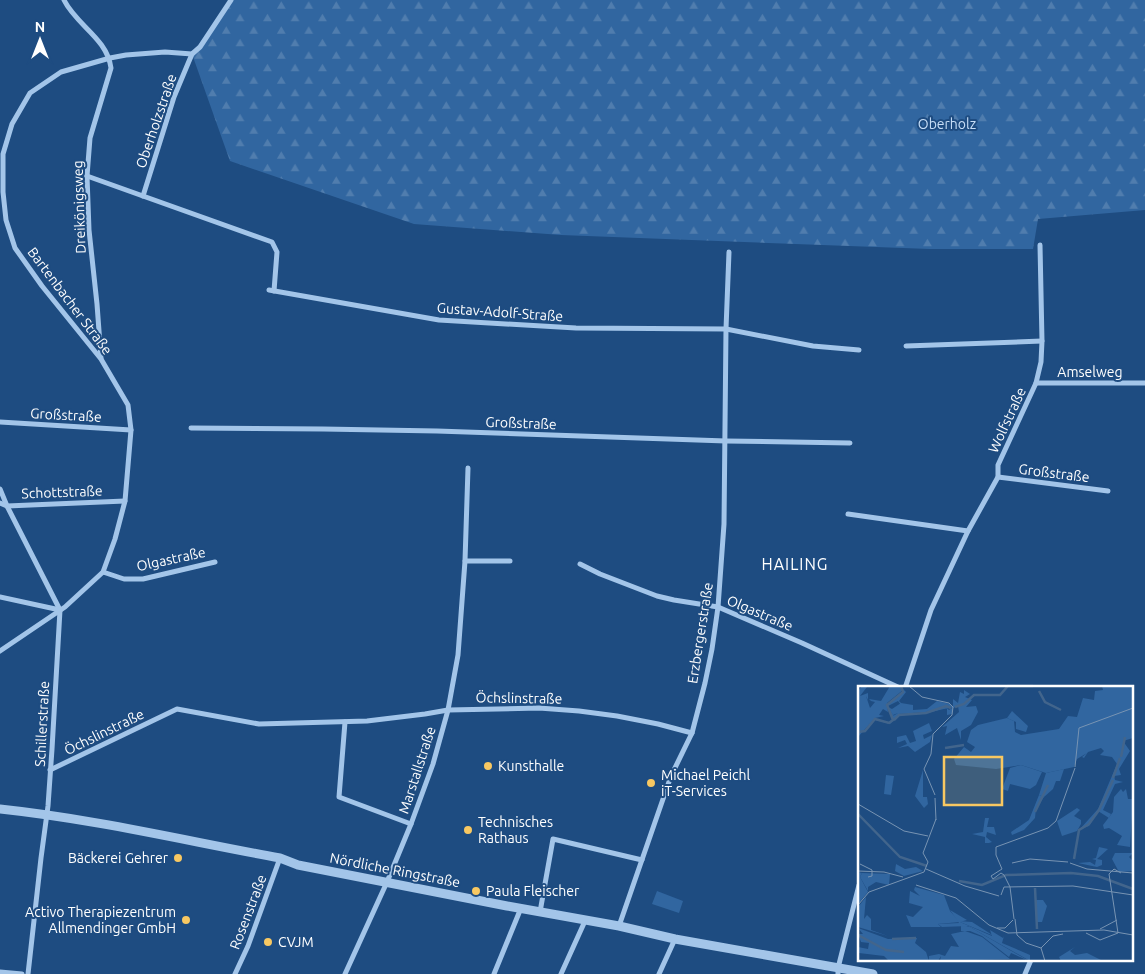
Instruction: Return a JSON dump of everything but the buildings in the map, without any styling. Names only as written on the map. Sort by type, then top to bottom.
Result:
[{"type":"street","points":[[64,0],[67,7],[96,38],[110,58]]},
{"type":"street","points":[[192,54],[200,47],[231,0]]},
{"type":"street","name":"Bartenbacher Straße","points":[[0,651],[60,610],[103,572],[115,539],[125,501],[131,430],[128,405],[101,359],[42,286],[15,248],[6,220],[3,192],[3,154],[12,124],[30,93],[61,72],[110,58],[165,52],[192,54]]},
{"type":"street","name":"Oberholzstraße","points":[[143,196],[174,97],[192,54]]},
{"type":"street","name":"Dreikönigsweg","points":[[101,359],[89,230],[87,176],[90,138],[111,68],[110,58]]},
{"type":"street","name":"Gustav-Adolf-Straße","points":[[87,176],[272,242],[277,252],[271,291],[439,320],[576,328],[726,329]]},
{"type":"street","name":"Wolfstraße","points":[[906,686],[931,610],[968,531],[998,477],[998,465],[1036,383],[1042,341],[1040,245]]},
{"type":"street","name":"Erzbergerstraße","points":[[620,926],[671,776],[692,733],[712,649],[718,607],[724,524],[726,329],[729,252]]},
{"type":"street","points":[[726,329],[813,346],[859,350]]},
{"type":"street","points":[[906,346],[1042,341]]},
{"type":"street","name":"Amselweg","points":[[1036,383],[1145,383]]},
{"type":"street","name":"Großstraße","points":[[0,422],[131,430]]},
{"type":"street","name":"Großstraße","points":[[191,428],[418,431],[850,443]]},
{"type":"street","name":"Marstallstraße","points":[[345,974],[412,824],[433,764],[448,710],[458,655],[465,560],[468,468]]},
{"type":"street","name":"Großstraße","points":[[998,477],[1108,491]]},
{"type":"street","points":[[0,489],[60,610]]},
{"type":"street","name":"Schottstraße","points":[[0,504],[7,506],[125,501]]},
{"type":"street","points":[[848,514],[968,531]]},
{"type":"street","points":[[465,560],[510,562]]},
{"type":"street","name":"Olgastraße","points":[[103,572],[124,579],[143,579],[214,562]]},
{"type":"street","name":"Olgastraße","points":[[580,564],[600,574],[657,596],[718,607],[896,686]]},
{"type":"street","points":[[0,597],[60,610]]},
{"type":"street","name":"Schillerstraße","points":[[28,974],[50,770],[60,610]]},
{"type":"street","name":"Öchslinstraße","points":[[50,770],[177,709],[259,724],[367,721],[448,710],[539,708],[629,718],[692,733]]},
{"type":"street","points":[[345,722],[339,797],[412,824]]},
{"type":"street","name":"Nördliche Ringstraße","points":[[0,809],[100,823],[280,858],[298,865],[585,921],[620,926],[838,971],[873,974]]},
{"type":"street","points":[[540,912],[553,839],[642,860]]},
{"type":"street","name":"Rosenstraße","points":[[235,974],[248,946],[280,858]]},
{"type":"street","points":[[838,971],[858,889]]},
{"type":"street","points":[[494,974],[521,908]]},
{"type":"street","points":[[562,974],[585,921]]},
{"type":"street","points":[[659,974],[675,938]]},
{"type":"street","points":[[1025,974],[1030,962]]},
{"type":"street","points":[[0,972],[22,974]]},
{"type":"green space","name":"Oberholz","points":[[231,0],[1145,0],[1145,210],[1038,219],[1033,249],[930,249],[561,235],[414,224],[230,161],[192,54]]},
{"type":"green space","points":[[657,891],[683,901],[679,913],[652,904]]},
{"type":"place","name":"Kunsthalle","points":[[488,766]]},
{"type":"place","name":"Michael Peichl iT-Services","points":[[651,783]]},
{"type":"place","name":"Technisches Rathaus","points":[[468,830]]},
{"type":"place","name":"Bäckerei Gehrer","points":[[178,858]]},
{"type":"place","name":"Paula Fleischer","points":[[476,891]]},
{"type":"place","name":"Activo Therapiezentrum Allmendinger GmbH","points":[[186,920]]},
{"type":"place","name":"CVJM","points":[[268,942]]},
{"type":"district","name":"HAILING","points":[[795,564]]}]
